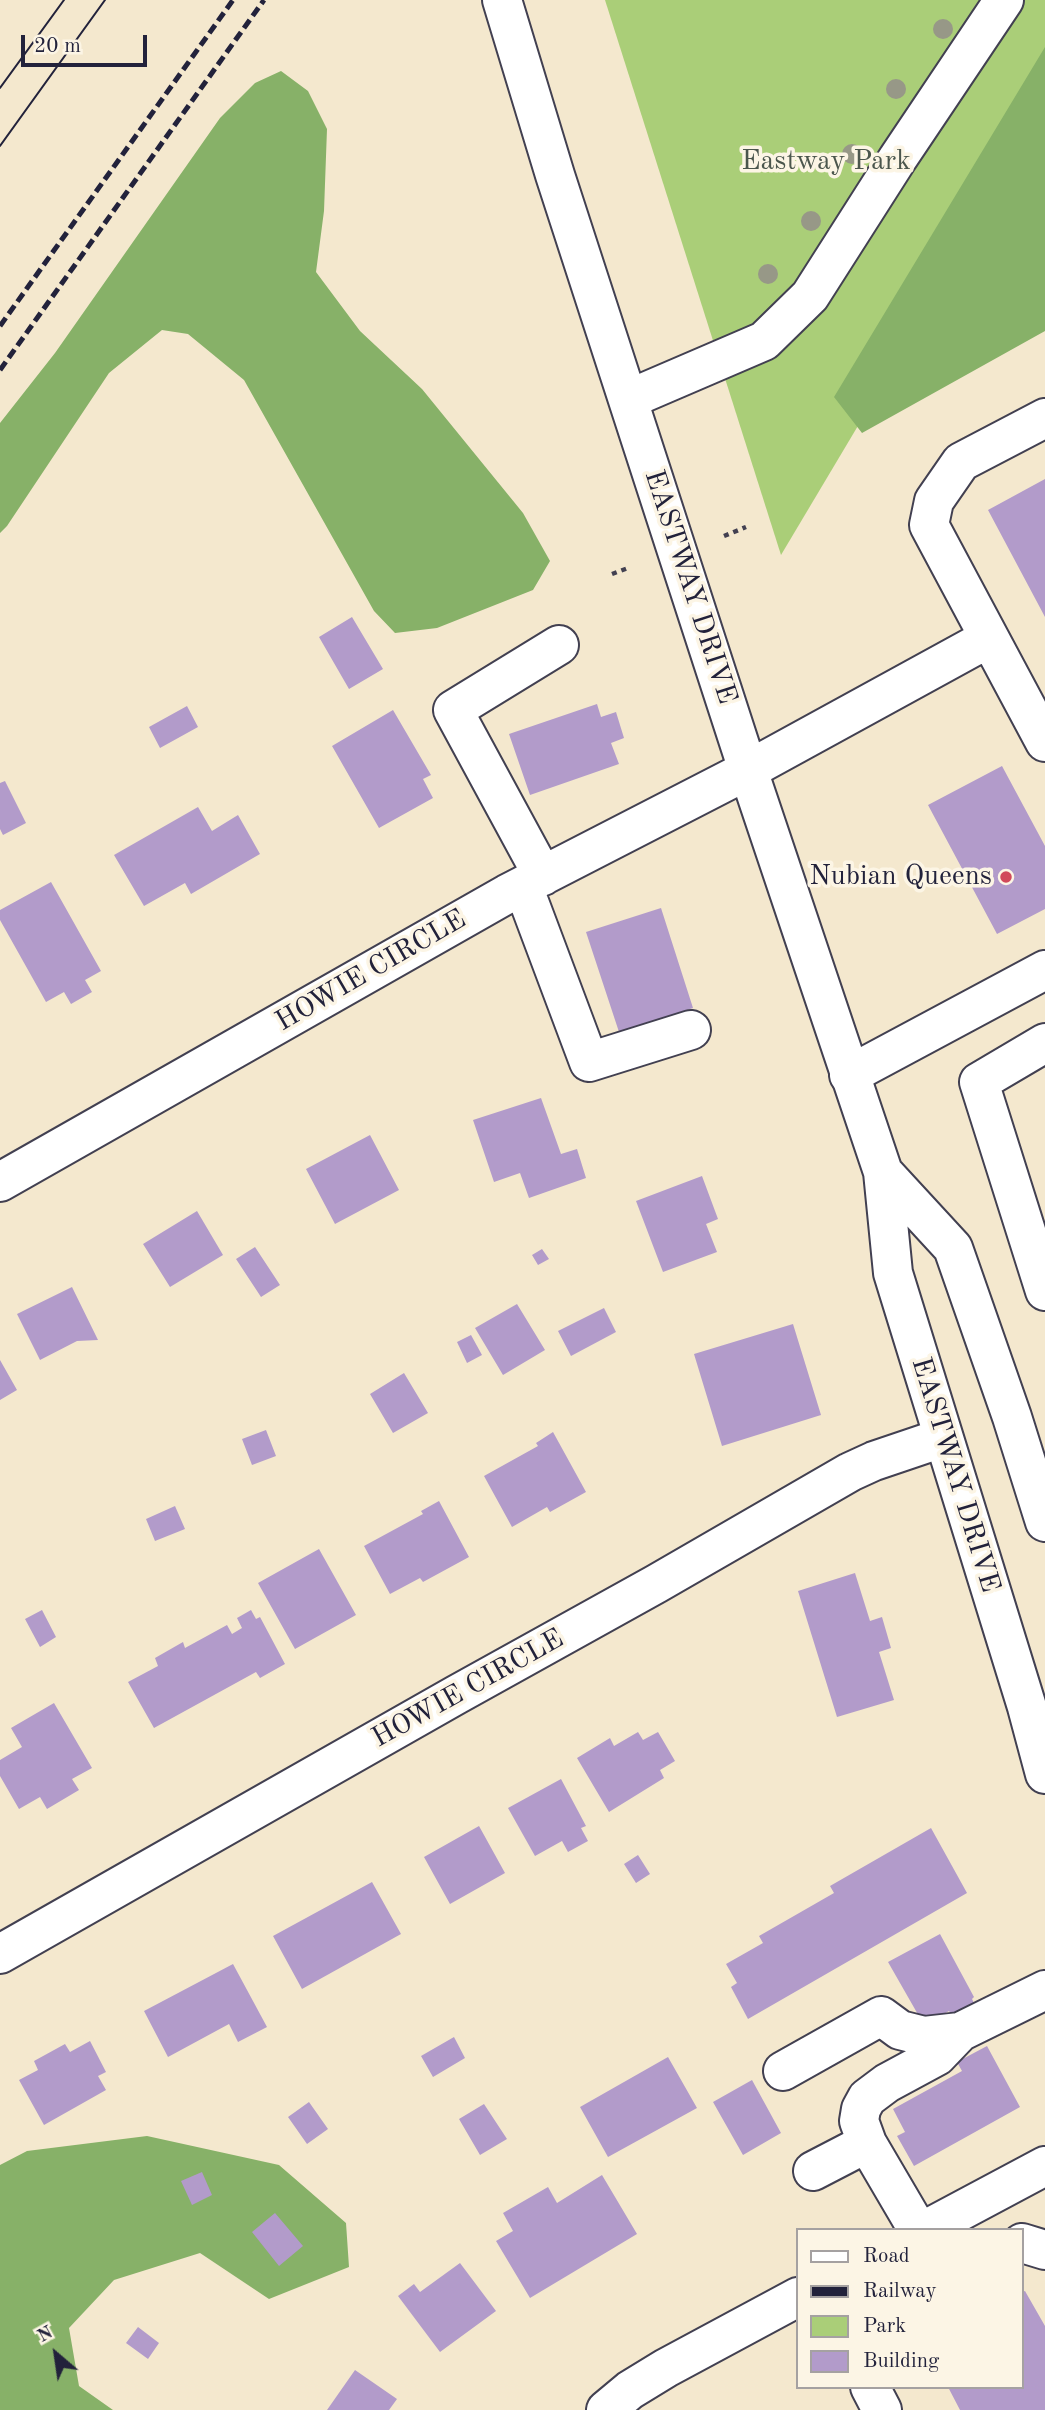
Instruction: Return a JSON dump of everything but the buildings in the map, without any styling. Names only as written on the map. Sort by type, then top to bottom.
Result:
[{"type":"street","name":"EASTWAY DRIVE","points":[[502,0],[555,175],[748,769],[883,1172],[893,1273],[1023,1694],[1045,1774]]},
{"type":"street","points":[[629,399],[764,341],[810,296],[1004,0]]},
{"type":"street","points":[[1045,418],[961,462],[934,501],[929,525],[1045,742]]},
{"type":"street","name":"HOWIE CIRCLE","points":[[0,1182],[533,881],[748,769],[989,638]]},
{"type":"street","points":[[559,645],[453,710],[533,881],[589,1062],[691,1030]]},
{"type":"street","points":[[849,1075],[1045,970]]},
{"type":"street","points":[[1045,1044],[979,1082],[1045,1291]]},
{"type":"street","name":"EASTWAY DRIVE","points":[[883,1172],[953,1248],[1012,1417],[1045,1522]]},
{"type":"street","name":"HOWIE CIRCLE","points":[[0,1954],[850,1472],[942,1438]]},
{"type":"street","points":[[917,2228],[867,2143],[859,2121],[861,2109],[867,2098],[887,2083],[937,2056],[960,2032],[1045,1990]]},
{"type":"street","points":[[783,2071],[881,2016],[901,2030],[924,2036],[960,2032]]},
{"type":"street","points":[[813,2171],[867,2143]]},
{"type":"street","points":[[929,2228],[1045,2166]]},
{"type":"street","points":[[1024,2244],[1045,2250]]},
{"type":"street","points":[[606,2410],[630,2390],[666,2368],[796,2298]]},
{"type":"street","points":[[871,2389],[883,2410]]},
{"type":"path","points":[[724,536],[746,527]]},
{"type":"path","points":[[612,574],[628,568]]},
{"type":"green space","name":"Eastway Park","points":[[605,0],[1045,0],[1045,112],[781,555]]},
{"type":"green space","points":[[1045,47],[1045,331],[862,433],[834,397]]},
{"type":"green space","points":[[281,71],[308,91],[327,129],[324,211],[316,272],[360,331],[422,389],[523,513],[550,561],[533,590],[437,628],[395,633],[374,611],[244,380],[188,334],[162,330],[109,373],[0,533],[0,423],[55,353],[220,118],[255,83]]},
{"type":"green space","points":[[147,2136],[279,2165],[346,2223],[349,2267],[269,2299],[200,2253],[114,2280],[69,2328],[79,2386],[113,2410],[0,2410],[0,2165],[27,2151]]},
{"type":"tram line","points":[[0,88],[64,0]]},
{"type":"tram line","points":[[0,146],[105,0]]},
{"type":"railway","points":[[0,326],[233,0]]},
{"type":"railway","points":[[0,370],[264,0]]},
{"type":"place","name":"Nubian Queens","points":[[1006,877]]}]
